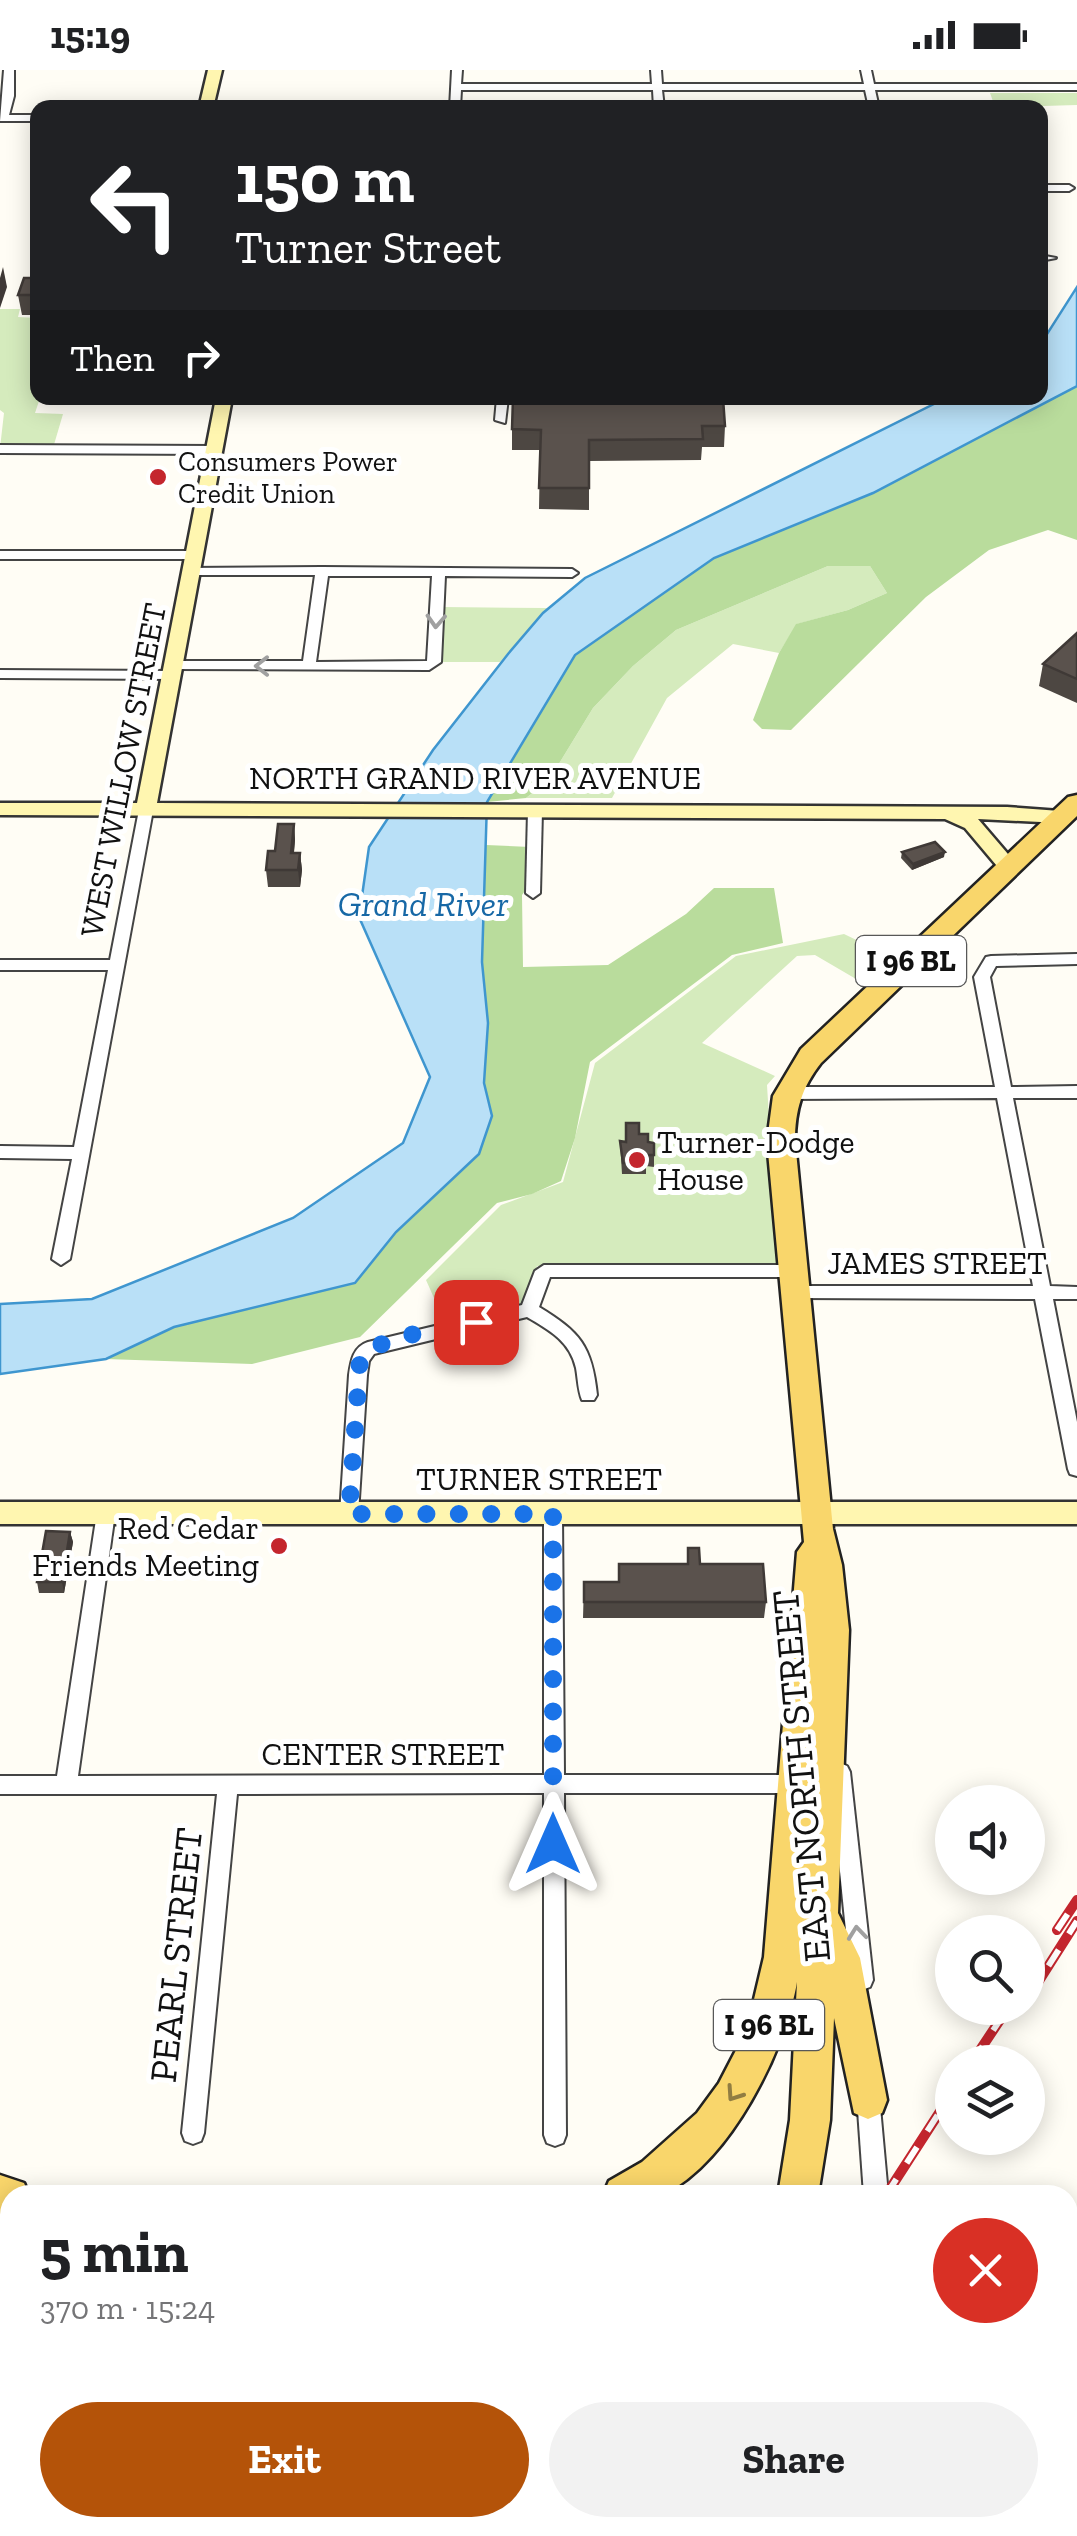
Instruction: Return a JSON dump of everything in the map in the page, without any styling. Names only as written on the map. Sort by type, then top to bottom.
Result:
[{"type":"main road","name":"I 96 BL","points":[[786,1092],[812,1056],[1071,805]]},
{"type":"main road","name":"EAST NORTH STREET","points":[[786,1092],[780,1115],[781,1141],[817,1522],[830,1598],[831,1694]]},
{"type":"main road","name":"EAST NORTH STREET","points":[[804,1789],[811,1562],[817,1522]]},
{"type":"main road","name":"I 96 BL","points":[[640,2185],[670,2166],[698,2139],[741,2084],[761,2046],[780,1978],[804,1789],[831,1694]]},
{"type":"main road","name":"I 96 BL","points":[[800,2185],[810,2120],[820,1915],[804,1789]]},
{"type":"main road","points":[[820,1915],[840,1958],[868,2100]]},
{"type":"street","points":[[9,70],[9,96],[2,118],[30,118]]},
{"type":"street","points":[[208,100],[215,70]]},
{"type":"street","points":[[455,100],[457,70]]},
{"type":"street","points":[[656,70],[658,100]]},
{"type":"street","points":[[866,70],[872,100]]},
{"type":"street","points":[[456,87],[1077,87]]},
{"type":"street","points":[[1048,188],[1069,188]]},
{"type":"street","name":"WEST WILLOW STREET","points":[[61,1258],[223,405]]},
{"type":"street","points":[[501,420],[502,405]]},
{"type":"street","points":[[0,449],[215,450]]},
{"type":"street","points":[[0,555],[322,571],[572,573]]},
{"type":"street","points":[[309,666],[322,571]]},
{"type":"street","points":[[0,674],[429,666],[434,662],[439,572]]},
{"type":"street","name":"NORTH GRAND RIVER AVENUE","points":[[0,809],[1007,813],[1071,805]]},
{"type":"street","points":[[526,811],[533,893]]},
{"type":"street","points":[[951,813],[972,824],[1009,867]]},
{"type":"street","points":[[1077,960],[1000,960],[986,965],[982,977],[1077,1470]]},
{"type":"street","points":[[0,965],[116,965]]},
{"type":"street","points":[[786,1092],[1077,1092]]},
{"type":"street","points":[[0,1152],[80,1153]]},
{"type":"street","name":"JAMES STREET","points":[[529,1310],[544,1271],[1077,1293]]},
{"type":"street","points":[[349,1514],[358,1375],[360,1359],[368,1348],[529,1310],[576,1343],[585,1358],[588,1395]]},
{"type":"street","name":"TURNER STREET","points":[[0,1513],[553,1514],[817,1522],[1077,1513]]},
{"type":"street","points":[[66,1785],[106,1513]]},
{"type":"street","points":[[553,1514],[555,2135]]},
{"type":"street","name":"EAST NORTH STREET","points":[[831,1694],[867,2033],[875,2185]]},
{"type":"street","name":"PEARL STREET","points":[[193,2133],[228,1784]]},
{"type":"street","name":"CENTER STREET","points":[[0,1785],[553,1784],[804,1789]]},
{"type":"green space","points":[[990,93],[1077,93],[1077,105],[1048,106],[1048,100],[992,100]]},
{"type":"green space","points":[[0,309],[20,309],[18,317],[30,318],[30,405],[38,405],[35,413],[63,414],[53,448],[0,448],[4,413],[0,410]]},
{"type":"green space","points":[[1077,386],[1077,540],[1048,530],[989,550],[926,597],[791,730],[762,729],[753,720],[779,653],[796,624],[848,610],[887,593],[870,566],[828,566],[676,630],[633,666],[593,708],[549,780],[526,798],[487,802],[575,654],[714,558],[873,493],[1041,405],[1048,405],[1048,401]]},
{"type":"green space","points":[[828,566],[870,566],[887,593],[848,610],[797,624],[779,653],[733,644],[667,698],[612,798],[526,798],[549,780],[593,708],[633,666],[676,630]]},
{"type":"green space","points":[[443,607],[547,608],[500,662],[439,662]]},
{"type":"green space","points":[[486,845],[530,847],[527,888],[522,895],[523,967],[608,965],[686,914],[714,888],[774,888],[783,943],[732,955],[590,1062],[575,1138],[561,1181],[497,1203],[360,1337],[252,1364],[106,1359],[174,1327],[355,1283],[396,1232],[442,1186],[492,1116],[484,1083],[488,1023],[482,962]]},
{"type":"green space","points":[[844,934],[898,960],[868,986],[815,955],[797,956],[702,1043],[775,1076],[767,1085],[778,1265],[537,1266],[522,1303],[469,1318],[442,1316],[426,1280],[501,1205],[563,1182],[595,1063],[736,956]]},
{"type":"water","name":"Grand River","points":[[1077,287],[1077,386],[1048,401],[1048,332]]},
{"type":"water","name":"Grand River","points":[[932,405],[1041,405],[873,493],[714,558],[575,655],[487,802],[482,962],[488,1023],[484,1083],[492,1116],[479,1154],[396,1232],[355,1283],[174,1327],[106,1359],[0,1374],[0,1304],[92,1299],[293,1218],[403,1143],[430,1077],[359,917],[369,847],[433,750],[508,654],[543,613],[585,578]]},
{"type":"building","points":[[24,278],[30,278],[30,295],[18,295]]},
{"type":"building","points":[[513,405],[724,405],[725,426],[702,426],[703,439],[589,440],[589,488],[539,488],[541,430],[512,429]]},
{"type":"building","points":[[1077,633],[1077,679],[1043,664]]},
{"type":"building","points":[[278,824],[294,824],[291,853],[300,853],[298,870],[266,870],[268,851],[275,851]]},
{"type":"building","points":[[935,842],[945,852],[913,864],[902,852]]},
{"type":"building","points":[[626,1123],[639,1123],[639,1134],[648,1134],[648,1142],[654,1143],[654,1155],[647,1155],[647,1163],[623,1163],[620,1141],[626,1142]]},
{"type":"building","points":[[46,1531],[70,1532],[62,1582],[37,1582]]},
{"type":"building","points":[[688,1548],[699,1548],[700,1564],[763,1564],[766,1602],[584,1602],[584,1582],[619,1582],[619,1564],[688,1564]]},
{"type":"railway","points":[[1057,1930],[1077,1900]]},
{"type":"railway","points":[[1045,1971],[1077,1921]]},
{"type":"railway","points":[[983,2045],[997,2025]]},
{"type":"railway","points":[[892,2185],[935,2119]]},
{"type":"place","name":"Consumers Power Credit Union","points":[[158,477]]},
{"type":"place","name":"Turner-Dodge House","points":[[637,1160]]},
{"type":"place","name":"Red Cedar Friends Meeting","points":[[279,1546]]},
{"type":"route","points":[[476,1322],[368,1348],[360,1359],[349,1514],[553,1514],[553,1844]]}]
